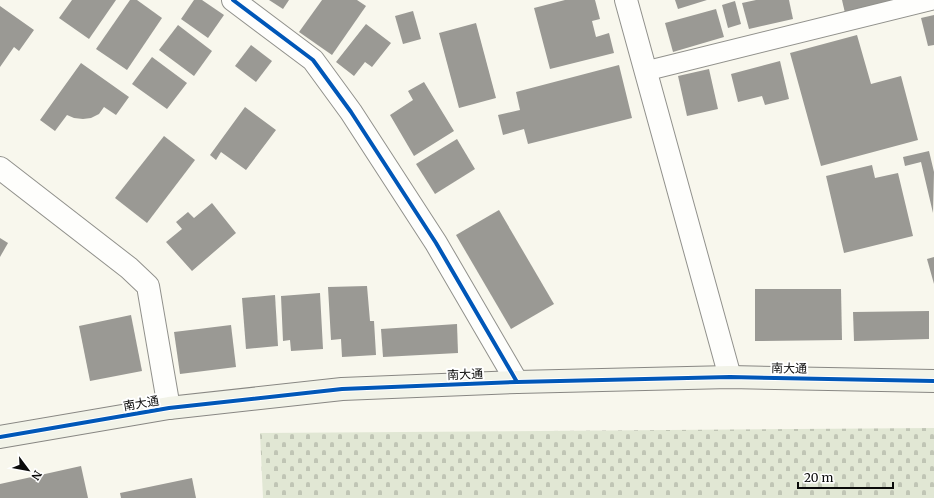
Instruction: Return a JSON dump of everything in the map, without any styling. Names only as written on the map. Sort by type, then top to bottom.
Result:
[{"type":"street","points":[[233,0],[313,60],[351,112],[436,243],[517,382]]},
{"type":"street","points":[[626,0],[730,377]]},
{"type":"street","points":[[0,168],[130,268],[148,286],[169,408]]},
{"type":"street","name":"南大通","points":[[0,437],[169,408],[342,389],[517,382],[730,377],[934,381]]},
{"type":"lane","points":[[646,71],[933,0]]},
{"type":"green space","points":[[934,428],[934,498],[263,498],[260,433]]},
{"type":"building","points":[[72,0],[116,0],[89,39],[59,18]]},
{"type":"building","points":[[130,0],[137,0],[162,18],[127,70],[96,49]]},
{"type":"building","points":[[194,0],[202,0],[224,15],[208,38],[181,19]]},
{"type":"building","points":[[269,0],[289,0],[283,9]]},
{"type":"building","points":[[322,0],[357,0],[366,6],[332,55],[299,32]]},
{"type":"building","points":[[565,0],[595,0],[600,19],[592,21],[596,37],[609,33],[614,53],[550,69],[534,8]]},
{"type":"building","points":[[675,0],[707,0],[678,9]]},
{"type":"building","points":[[756,0],[789,0],[793,19],[749,29],[742,3]]},
{"type":"building","points":[[842,0],[894,0],[845,13]]},
{"type":"building","points":[[735,1],[741,24],[728,28],[722,5]]},
{"type":"building","points":[[0,6],[34,30],[19,51],[14,47],[0,67]]},
{"type":"building","points":[[716,9],[724,37],[673,52],[665,23]]},
{"type":"building","points":[[413,11],[421,39],[403,44],[395,16]]},
{"type":"building","points":[[934,15],[934,45],[928,46],[921,18]]},
{"type":"building","points":[[476,23],[496,98],[459,108],[439,33]]},
{"type":"building","points":[[366,24],[391,43],[372,67],[365,62],[354,76],[336,62]]},
{"type":"building","points":[[178,25],[212,51],[194,76],[159,50]]},
{"type":"building","points":[[857,35],[871,84],[901,76],[918,140],[821,166],[790,53]]},
{"type":"building","points":[[251,45],[272,61],[256,82],[235,66]]},
{"type":"building","points":[[152,57],[187,83],[167,109],[132,84]]},
{"type":"building","points":[[780,61],[789,99],[765,105],[762,96],[738,102],[731,74]]},
{"type":"building","points":[[81,63],[129,97],[116,115],[104,107],[99,114],[91,118],[74,118],[67,115],[55,131],[40,120]]},
{"type":"building","points":[[619,65],[632,118],[528,144],[524,129],[503,135],[498,115],[520,110],[516,92]]},
{"type":"building","points":[[709,69],[718,109],[687,116],[678,76]]},
{"type":"building","points":[[424,82],[454,131],[414,156],[390,115],[413,100],[408,91]]},
{"type":"building","points":[[245,107],[276,130],[246,170],[221,152],[216,160],[210,155]]},
{"type":"building","points":[[164,136],[195,160],[147,223],[115,198]]},
{"type":"building","points":[[457,139],[475,169],[435,194],[416,164]]},
{"type":"building","points":[[929,151],[934,172],[933,213],[921,162],[905,166],[903,157]]},
{"type":"building","points":[[872,165],[875,178],[898,173],[913,236],[844,253],[826,176]]},
{"type":"building","points":[[212,203],[236,233],[192,271],[166,242],[182,229],[176,222],[188,212],[194,218]]},
{"type":"building","points":[[499,210],[554,304],[511,329],[456,235]]},
{"type":"building","points":[[0,238],[8,243],[0,257]]},
{"type":"building","points":[[934,257],[934,284],[927,259]]},
{"type":"building","points":[[367,286],[370,321],[374,321],[376,355],[342,357],[341,339],[331,340],[328,287]]},
{"type":"building","points":[[755,289],[841,289],[842,340],[755,341]]},
{"type":"building","points":[[320,293],[323,349],[291,351],[290,340],[283,341],[281,296]]},
{"type":"building","points":[[275,295],[278,346],[246,349],[242,298]]},
{"type":"building","points":[[929,311],[929,339],[854,341],[853,312]]},
{"type":"building","points":[[131,315],[142,371],[90,381],[79,326]]},
{"type":"building","points":[[457,324],[458,353],[383,357],[381,329]]},
{"type":"building","points":[[231,325],[236,367],[180,374],[174,332]]},
{"type":"building","points":[[81,466],[88,498],[0,498],[0,484]]},
{"type":"building","points":[[192,478],[196,498],[121,498],[120,493]]},
{"type":"cycle path","points":[[233,0],[313,60],[351,112],[436,243],[517,382]]},
{"type":"cycle path","points":[[0,437],[169,408],[342,389],[517,382],[730,377],[934,381]]}]
